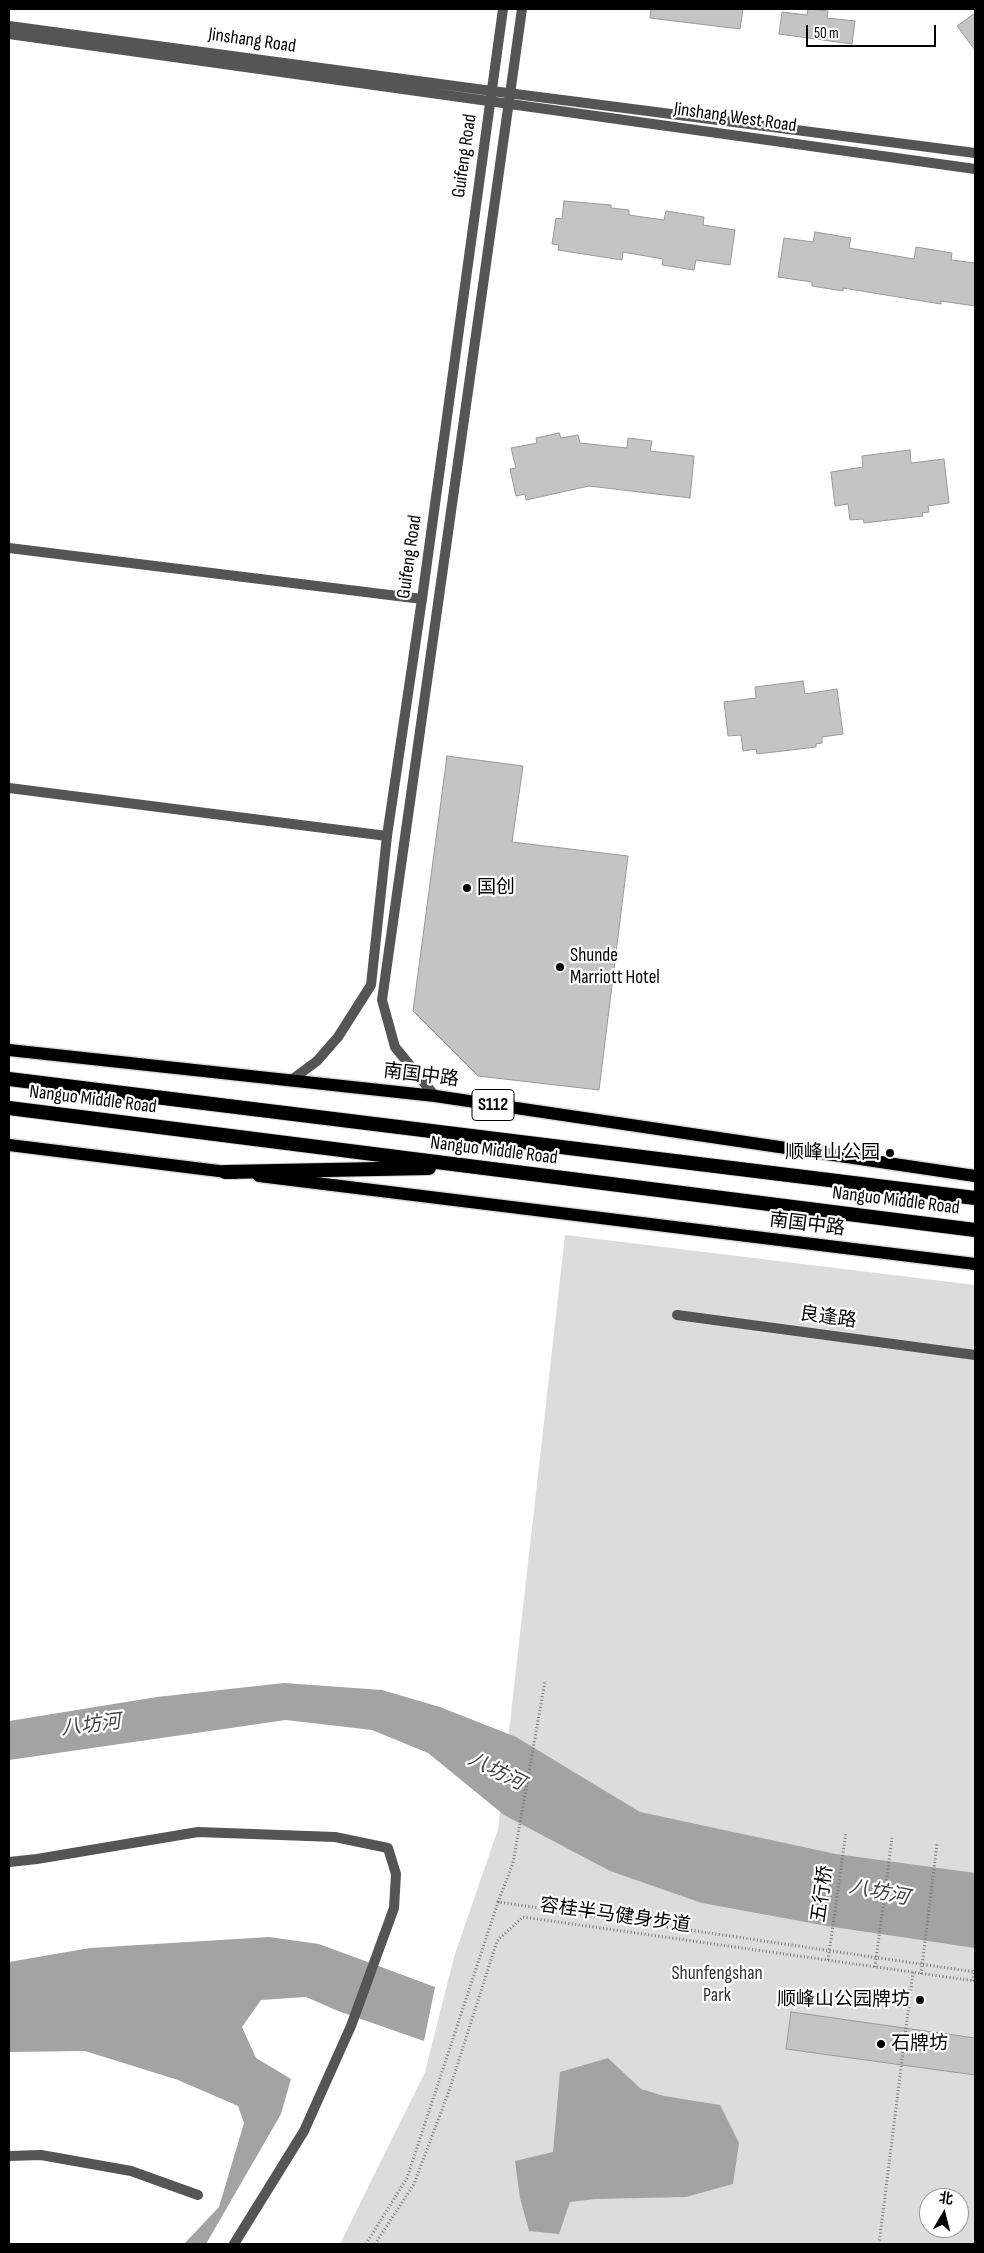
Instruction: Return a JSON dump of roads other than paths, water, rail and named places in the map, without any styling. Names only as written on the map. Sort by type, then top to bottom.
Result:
[{"type":"highway","name":"Nanguo Middle Road","points":[[9,1079],[975,1198]]},
{"type":"highway","name":"Nanguo Middle Road","points":[[9,1108],[975,1230]]},
{"type":"highway","points":[[225,1172],[480,1168]]},
{"type":"main road","name":"南国中路","points":[[9,1050],[435,1096],[975,1176]]},
{"type":"main road","name":"南国中路","points":[[9,1145],[975,1264]]},
{"type":"street","name":"Guifeng Road","points":[[290,1081],[317,1061],[338,1037],[371,986],[386,836],[422,599],[503,9]]},
{"type":"street","points":[[435,1096],[395,1047],[382,1000],[522,9]]},
{"type":"street","name":"Jinshang Road","points":[[9,26],[491,96]]},
{"type":"street","name":"Jinshang Road","points":[[9,34],[491,96]]},
{"type":"street","name":"Jinshang West Road","points":[[491,96],[975,169]]},
{"type":"street","name":"Jinshang West Road","points":[[510,99],[975,153]]},
{"type":"street","points":[[9,548],[422,599]]},
{"type":"street","points":[[9,788],[386,836]]},
{"type":"street","name":"良逢路","points":[[677,1315],[975,1355]]},
{"type":"street","points":[[9,1862],[198,1832],[335,1837],[388,1848],[396,1874],[394,1908],[351,2026],[304,2131],[234,2244]]},
{"type":"street","points":[[9,2156],[41,2155],[131,2171],[198,2195]]},
{"type":"water","name":"八坊河","points":[[284,1683],[382,1690],[440,1707],[516,1737],[640,1812],[836,1854],[975,1873],[975,1948],[827,1926],[702,1903],[610,1871],[504,1815],[428,1753],[372,1730],[286,1720],[9,1760],[9,1721],[157,1697]]},
{"type":"water","points":[[269,1937],[319,1944],[435,1987],[424,2041],[338,2011],[306,1997],[261,2000],[242,2027],[256,2058],[291,2079],[281,2114],[206,2244],[184,2244],[219,2207],[244,2123],[238,2106],[178,2080],[85,2051],[9,2052],[9,1962],[90,1948]]},
{"type":"water","points":[[608,2058],[641,2089],[664,2096],[720,2105],[739,2143],[733,2184],[686,2197],[595,2199],[570,2202],[559,2234],[529,2231],[520,2198],[515,2161],[553,2152],[560,2072]]},
{"type":"place","name":"国创","points":[[467,888]]},
{"type":"place","name":"Shunde Marriott Hotel","points":[[560,967]]},
{"type":"place","name":"顺峰山公园","points":[[890,1153]]},
{"type":"place","name":"顺峰山公园牌坊","points":[[920,2000]]},
{"type":"place","name":"石牌坊","points":[[881,2044]]},
{"type":"park label","name":"Shunfengshan Park","points":[[717,1985]]}]
